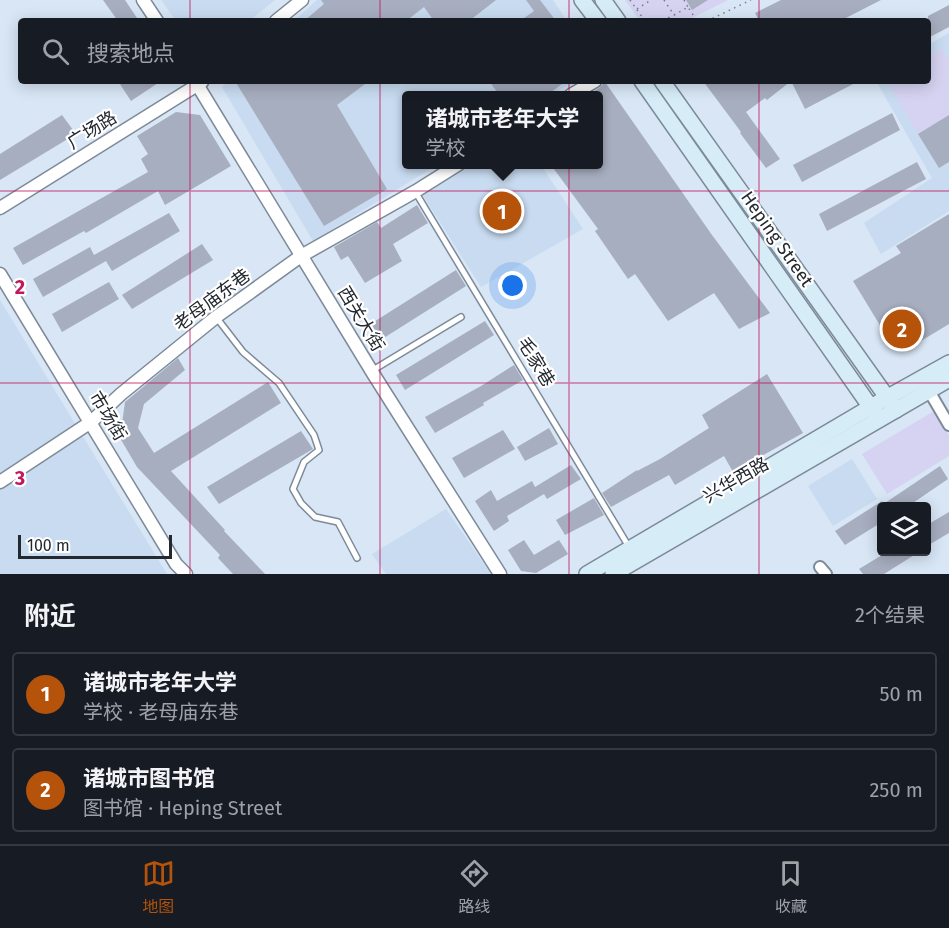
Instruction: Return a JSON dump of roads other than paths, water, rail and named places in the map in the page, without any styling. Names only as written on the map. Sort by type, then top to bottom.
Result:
[{"type":"main road","points":[[582,0],[596,18]]},
{"type":"main road","points":[[603,0],[616,18]]},
{"type":"main road","name":"Heping Street","points":[[644,84],[875,413]]},
{"type":"main road","name":"Heping Street","points":[[664,84],[892,404]]},
{"type":"main road","points":[[587,574],[892,404],[949,363]]},
{"type":"main road","points":[[892,404],[929,391],[949,380]]},
{"type":"main road","name":"兴华西路","points":[[613,574],[875,413]]},
{"type":"street","points":[[143,0],[155,18]]},
{"type":"street","points":[[280,18],[302,0]]},
{"type":"street","name":"广场路","points":[[0,208],[195,84]]},
{"type":"street","name":"西关大街","points":[[199,84],[371,371],[500,574]]},
{"type":"street","name":"老母庙东巷","points":[[0,482],[91,422],[121,394],[216,317],[301,256],[452,169]]},
{"type":"street","name":"市场街","points":[[0,274],[176,564],[186,574]]},
{"type":"street","points":[[929,391],[949,425]]},
{"type":"lane","name":"毛家巷","points":[[416,191],[630,548]]},
{"type":"lane","points":[[216,317],[243,352],[279,383],[314,435],[319,450],[304,462],[293,489],[301,503],[315,517],[338,522],[357,558]]},
{"type":"lane","points":[[371,371],[461,317]]},
{"type":"place","name":"诸城市老年大学","points":[[502,211]]},
{"type":"place","name":"诸城市图书馆","points":[[902,329]]}]
